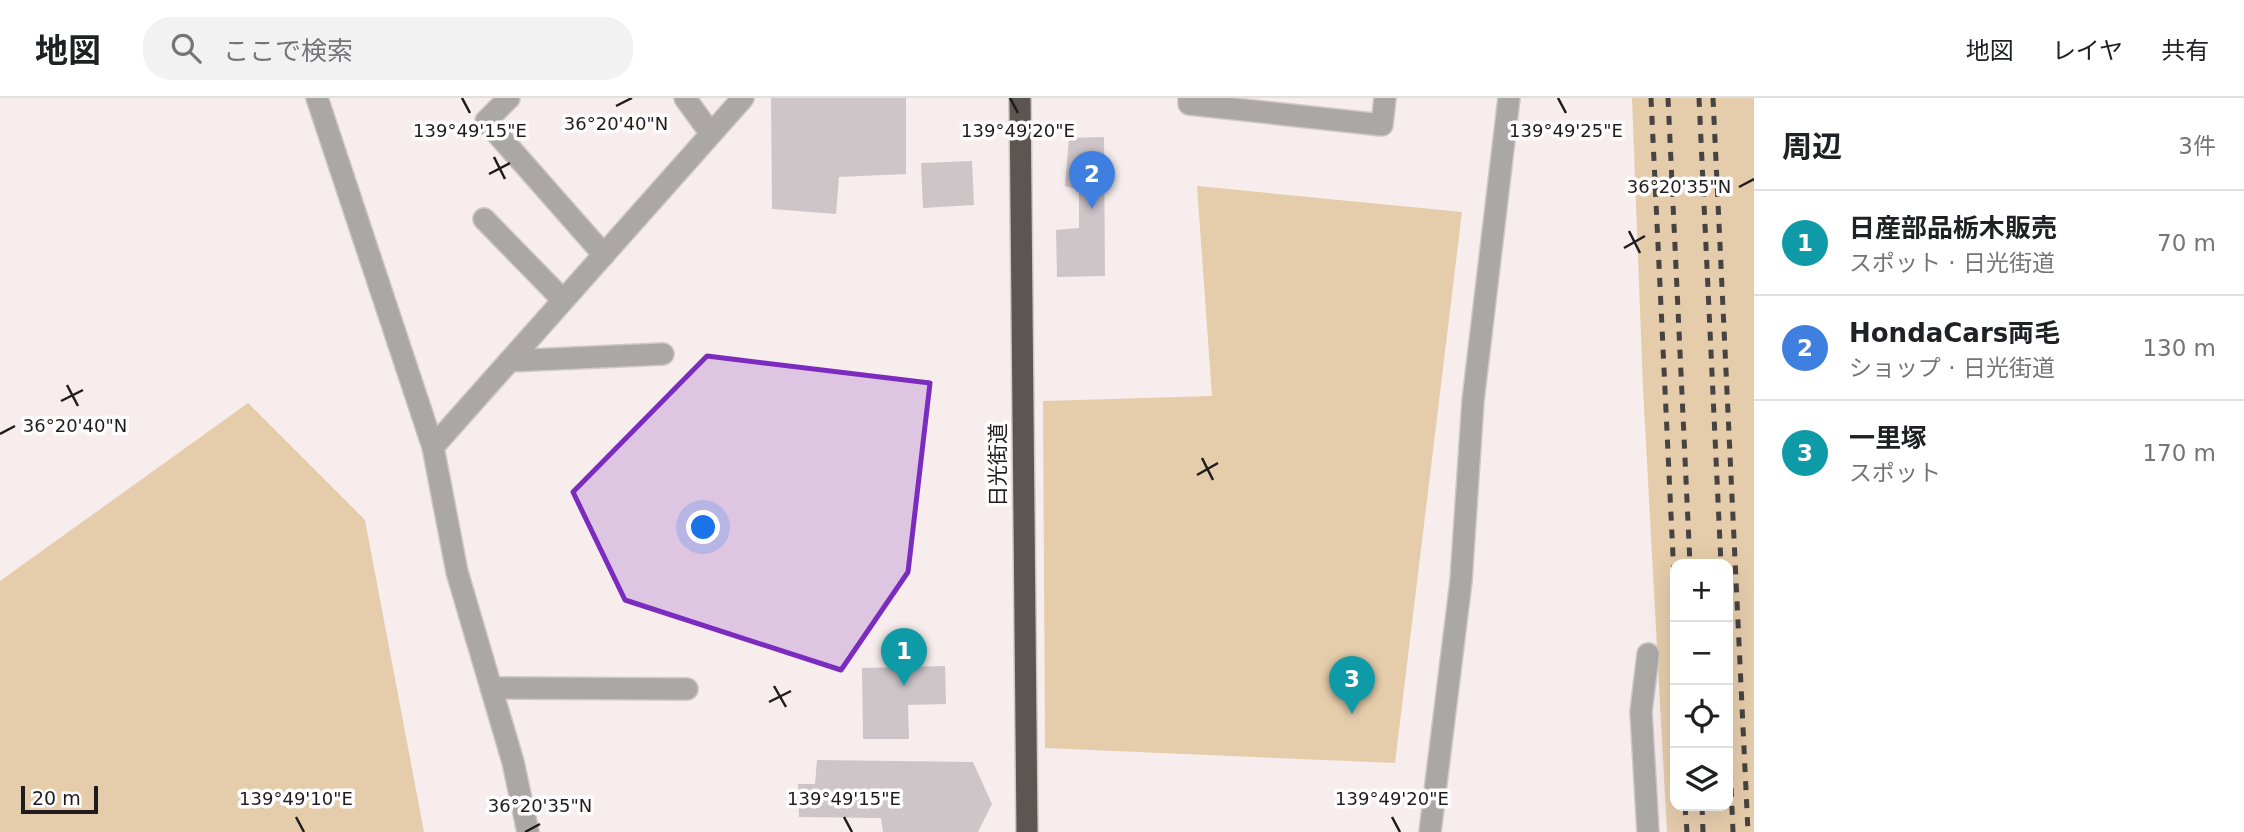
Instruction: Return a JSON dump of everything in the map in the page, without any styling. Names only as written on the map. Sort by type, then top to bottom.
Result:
[{"type":"highway","name":"日光街道","points":[[1020,98],[1027,832]]},
{"type":"street","points":[[318,98],[433,447],[457,572],[513,762],[528,832]]},
{"type":"street","points":[[509,98],[486,121],[604,255]]},
{"type":"street","points":[[685,98],[711,134]]},
{"type":"street","points":[[433,447],[743,98]]},
{"type":"street","points":[[1189,98],[1189,104],[1382,125],[1385,98]]},
{"type":"street","points":[[1430,832],[1461,581],[1474,401],[1509,98]]},
{"type":"street","points":[[484,219],[563,300]]},
{"type":"street","points":[[509,361],[663,354]]},
{"type":"street","points":[[1648,654],[1642,712],[1648,832]]},
{"type":"street","points":[[491,688],[687,690]]},
{"type":"highlighted area","points":[[707,356],[930,383],[908,572],[841,670],[625,600],[573,492]]},
{"type":"shaded area","points":[[1632,98],[1754,98],[1754,832],[1667,832],[1643,388]]},
{"type":"shaded area","points":[[1197,186],[1462,212],[1395,763],[1045,748],[1043,401],[1212,396]]},
{"type":"shaded area","points":[[248,403],[365,520],[424,832],[0,832],[0,581]]},
{"type":"building","points":[[771,98],[906,98],[906,174],[839,177],[836,214],[772,209]]},
{"type":"building","points":[[1104,137],[1105,276],[1057,277],[1056,230],[1079,228],[1079,190],[1065,186],[1069,138]]},
{"type":"building","points":[[972,161],[974,205],[923,208],[921,163]]},
{"type":"building","points":[[945,666],[946,704],[908,705],[909,739],[863,739],[862,668]]},
{"type":"building","points":[[817,760],[973,762],[992,804],[978,832],[883,832],[881,818],[799,817],[798,784],[815,784]]},
{"type":"railway","points":[[1651,98],[1673,559]]},
{"type":"railway","points":[[1668,98],[1690,559]]},
{"type":"railway","points":[[1699,98],[1721,559]]},
{"type":"railway","points":[[1713,98],[1748,832]]},
{"type":"railway","points":[[1729,748],[1733,832]]},
{"type":"railway","points":[[1685,811],[1687,832]]},
{"type":"railway","points":[[1702,811],[1703,832]]},
{"type":"place","name":"HondaCars両毛","points":[[1092,209]]},
{"type":"place","name":"日産部品栃木販売","points":[[904,686]]},
{"type":"place","name":"一里塚","points":[[1352,714]]}]
